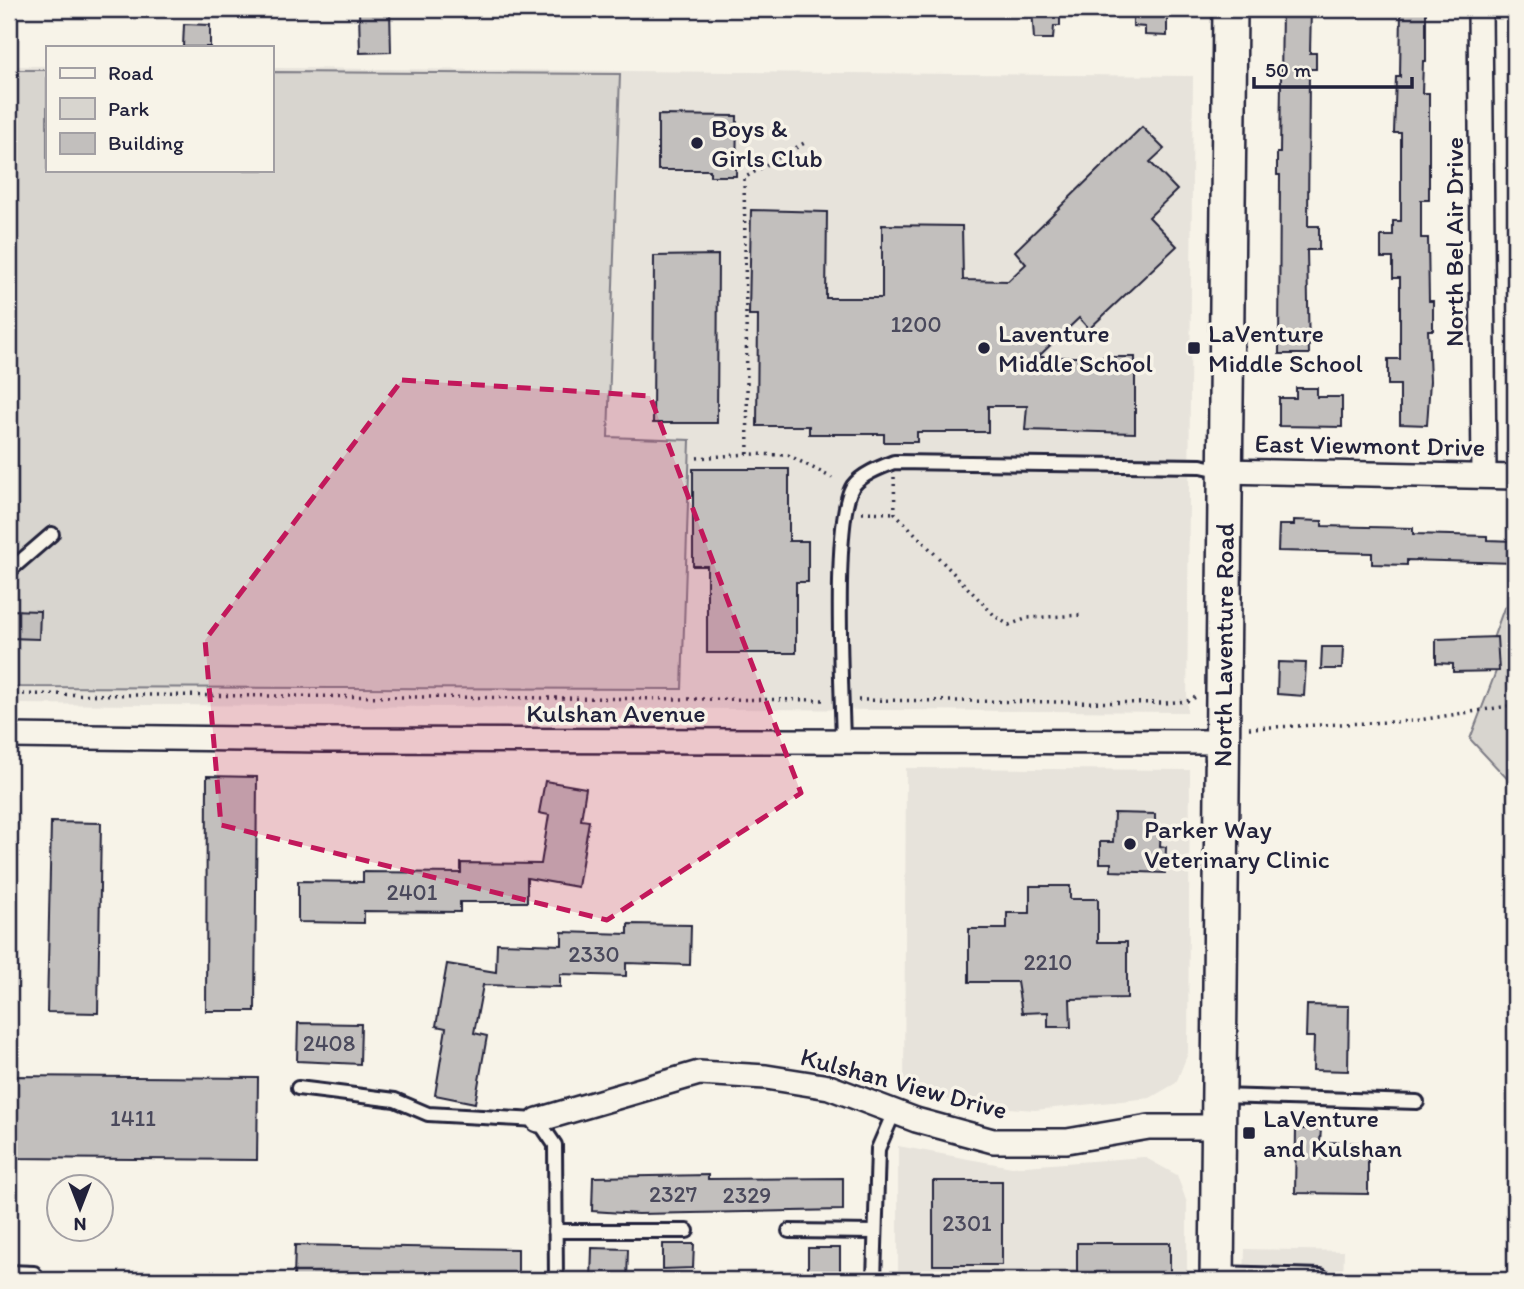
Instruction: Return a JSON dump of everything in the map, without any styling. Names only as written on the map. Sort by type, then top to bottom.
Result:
[{"type":"street","name":"North Laventure Road","points":[[1217,1277],[1218,1111],[1235,735],[1224,471],[1230,9]]},
{"type":"street","name":"North Bel Air Drive","points":[[1480,9],[1484,474]]},
{"type":"street","name":"East Viewmont Drive","points":[[1224,471],[1484,474],[1515,477]]},
{"type":"street","name":"Kulshan Avenue","points":[[9,735],[843,741],[1235,735]]},
{"type":"street","name":"Kulshan View Drive","points":[[538,1120],[699,1073],[766,1077],[829,1087],[894,1112],[993,1141],[1067,1141],[1149,1127],[1218,1111]]},
{"type":"lane","points":[[843,741],[840,659],[843,512],[854,485],[876,468],[894,461],[1200,466],[1224,471]]},
{"type":"lane","points":[[9,570],[52,534]]},
{"type":"lane","points":[[298,1088],[395,1100],[428,1114],[538,1120],[555,1145],[556,1280]]},
{"type":"lane","points":[[1218,1111],[1417,1102]]},
{"type":"lane","points":[[874,1280],[878,1149],[894,1112]]},
{"type":"lane","points":[[555,1231],[687,1231]]},
{"type":"lane","points":[[789,1231],[875,1233]]},
{"type":"lane","points":[[9,1272],[34,1273]]},
{"type":"lane","points":[[1217,1277],[1321,1276],[1321,1280]]},
{"type":"path","points":[[747,454],[744,178],[806,142]]},
{"type":"path","points":[[697,458],[747,454],[788,455],[832,478]]},
{"type":"path","points":[[894,461],[895,513],[996,617],[1009,625],[1028,618],[1084,615]]},
{"type":"path","points":[[9,694],[832,700]]},
{"type":"path","points":[[863,700],[1165,703],[1187,701],[1199,695]]},
{"type":"path","points":[[1235,735],[1413,721],[1515,705]]},
{"type":"highlighted area","points":[[402,380],[650,396],[801,793],[607,920],[221,825],[205,640]]},
{"type":"shaded area","name":"LaVenture Middle School","points":[[9,66],[46,66],[46,172],[273,172],[273,68],[1193,76],[1187,712],[9,704]]},
{"type":"shaded area","points":[[906,768],[1190,770],[1188,1053],[1176,1083],[1150,1098],[1035,1110],[968,1105],[904,1088]]},
{"type":"shaded area","points":[[898,1146],[1012,1167],[1144,1157],[1177,1175],[1187,1203],[1187,1280],[898,1280]]},
{"type":"shaded area","points":[[1245,1249],[1344,1251],[1343,1280],[1244,1280]]},
{"type":"green space","points":[[9,70],[46,70],[46,172],[273,172],[273,72],[620,74],[608,437],[690,440],[682,689],[9,687]]},
{"type":"green space","points":[[1515,603],[1515,787],[1470,739],[1498,666],[1491,644],[1504,608]]},
{"type":"building","points":[[359,9],[390,9],[391,52],[360,53]]},
{"type":"building","points":[[1032,9],[1060,9],[1060,26],[1054,26],[1053,39],[1034,39]]},
{"type":"building","points":[[1133,9],[1160,9],[1160,13],[1167,13],[1167,36],[1145,35],[1145,27],[1133,26]]},
{"type":"building","points":[[1282,9],[1311,9],[1310,53],[1316,53],[1316,69],[1309,69],[1308,226],[1319,226],[1319,250],[1307,250],[1309,354],[1279,354],[1280,175],[1277,175],[1277,153],[1280,153]]},
{"type":"building","points":[[1401,9],[1426,9],[1426,61],[1423,61],[1422,93],[1429,93],[1429,200],[1421,200],[1421,238],[1428,238],[1429,301],[1433,301],[1433,330],[1428,330],[1430,381],[1427,425],[1400,424],[1400,385],[1388,385],[1388,359],[1400,359],[1400,278],[1393,278],[1393,258],[1381,258],[1381,236],[1393,236],[1393,221],[1401,221],[1401,133],[1394,133],[1396,77],[1400,77]]},
{"type":"building","points":[[184,24],[210,25],[210,46],[183,46]]},
{"type":"building","name":"Boys & Girls Club","points":[[658,115],[737,116],[736,176],[710,176],[710,170],[658,170]]},
{"type":"building","points":[[1142,127],[1164,149],[1150,162],[1177,190],[1149,217],[1177,246],[1089,329],[1079,318],[1038,357],[1135,357],[1135,433],[1025,430],[1027,406],[988,406],[988,432],[917,432],[917,442],[884,442],[884,434],[809,434],[809,426],[757,426],[758,315],[749,315],[751,210],[827,212],[826,298],[882,298],[882,225],[962,226],[963,280],[1008,281],[1026,264],[1015,251]]},
{"type":"building","points":[[718,255],[717,423],[653,423],[654,256]]},
{"type":"building","points":[[1296,388],[1317,388],[1317,397],[1342,397],[1342,427],[1279,426],[1279,398],[1296,398]]},
{"type":"building","points":[[693,469],[789,469],[789,541],[808,541],[808,582],[796,582],[796,653],[707,653],[707,566],[693,566]]},
{"type":"building","points":[[1294,520],[1322,521],[1322,526],[1413,528],[1413,534],[1487,536],[1487,540],[1515,541],[1515,563],[1407,560],[1407,565],[1372,564],[1372,553],[1278,551],[1279,525],[1294,525]]},
{"type":"building","points":[[9,610],[40,611],[39,639],[9,638]]},
{"type":"building","points":[[1497,637],[1499,671],[1453,672],[1453,664],[1436,663],[1436,639]]},
{"type":"building","points":[[1322,647],[1343,647],[1342,669],[1321,669]]},
{"type":"building","points":[[1278,662],[1306,663],[1304,696],[1277,694]]},
{"type":"building","points":[[207,776],[257,777],[255,1011],[206,1011]]},
{"type":"building","points":[[545,781],[586,788],[581,820],[589,821],[578,887],[527,878],[527,902],[460,902],[460,912],[364,911],[364,923],[298,922],[298,881],[363,882],[363,872],[461,873],[461,863],[541,864],[549,815],[539,813]]},
{"type":"building","name":"Parker Way Veterinary Clinic","points":[[1114,813],[1155,814],[1155,828],[1161,828],[1160,846],[1166,847],[1165,873],[1111,871],[1111,863],[1100,863],[1100,842],[1113,842]]},
{"type":"building","points":[[51,822],[101,823],[98,1013],[47,1012]]},
{"type":"building","points":[[1030,886],[1070,886],[1070,899],[1098,899],[1098,942],[1127,942],[1127,998],[1070,999],[1071,1027],[1048,1027],[1048,1012],[1022,1013],[1017,982],[969,982],[969,929],[1007,929],[1007,913],[1030,913]]},
{"type":"building","points":[[628,924],[691,925],[690,965],[626,963],[626,976],[560,974],[560,987],[483,985],[474,1033],[487,1036],[475,1103],[435,1095],[446,1028],[436,1026],[447,964],[496,972],[497,943],[562,945],[562,932],[628,934]]},
{"type":"building","points":[[1307,1005],[1349,1006],[1348,1071],[1313,1070],[1314,1037],[1306,1037]]},
{"type":"building","points":[[298,1023],[361,1024],[360,1064],[297,1061]]},
{"type":"building","points":[[9,1076],[258,1078],[257,1160],[9,1158]]},
{"type":"building","points":[[1296,1129],[1321,1129],[1320,1142],[1368,1143],[1368,1194],[1295,1193]]},
{"type":"building","points":[[708,1175],[708,1179],[843,1178],[843,1210],[638,1214],[592,1211],[593,1177]]},
{"type":"building","points":[[933,1181],[1002,1181],[1002,1265],[933,1265]]},
{"type":"building","points":[[1077,1243],[1170,1243],[1170,1279],[1077,1280]]},
{"type":"building","points":[[663,1244],[694,1244],[693,1268],[663,1269]]},
{"type":"building","points":[[295,1245],[518,1249],[518,1280],[294,1278]]},
{"type":"building","points":[[592,1248],[628,1249],[627,1280],[591,1280]]},
{"type":"building","points":[[808,1248],[840,1248],[840,1280],[808,1280]]},
{"type":"place","name":"Boys & Girls Club","points":[[697,143]]},
{"type":"place","name":"Laventure Middle School","points":[[984,348]]},
{"type":"place","name":"LaVenture Middle School","points":[[1194,348]]},
{"type":"place","name":"Parker Way Veterinary Clinic","points":[[1130,844]]},
{"type":"place","name":"LaVenture and Kulshan","points":[[1249,1133]]}]
